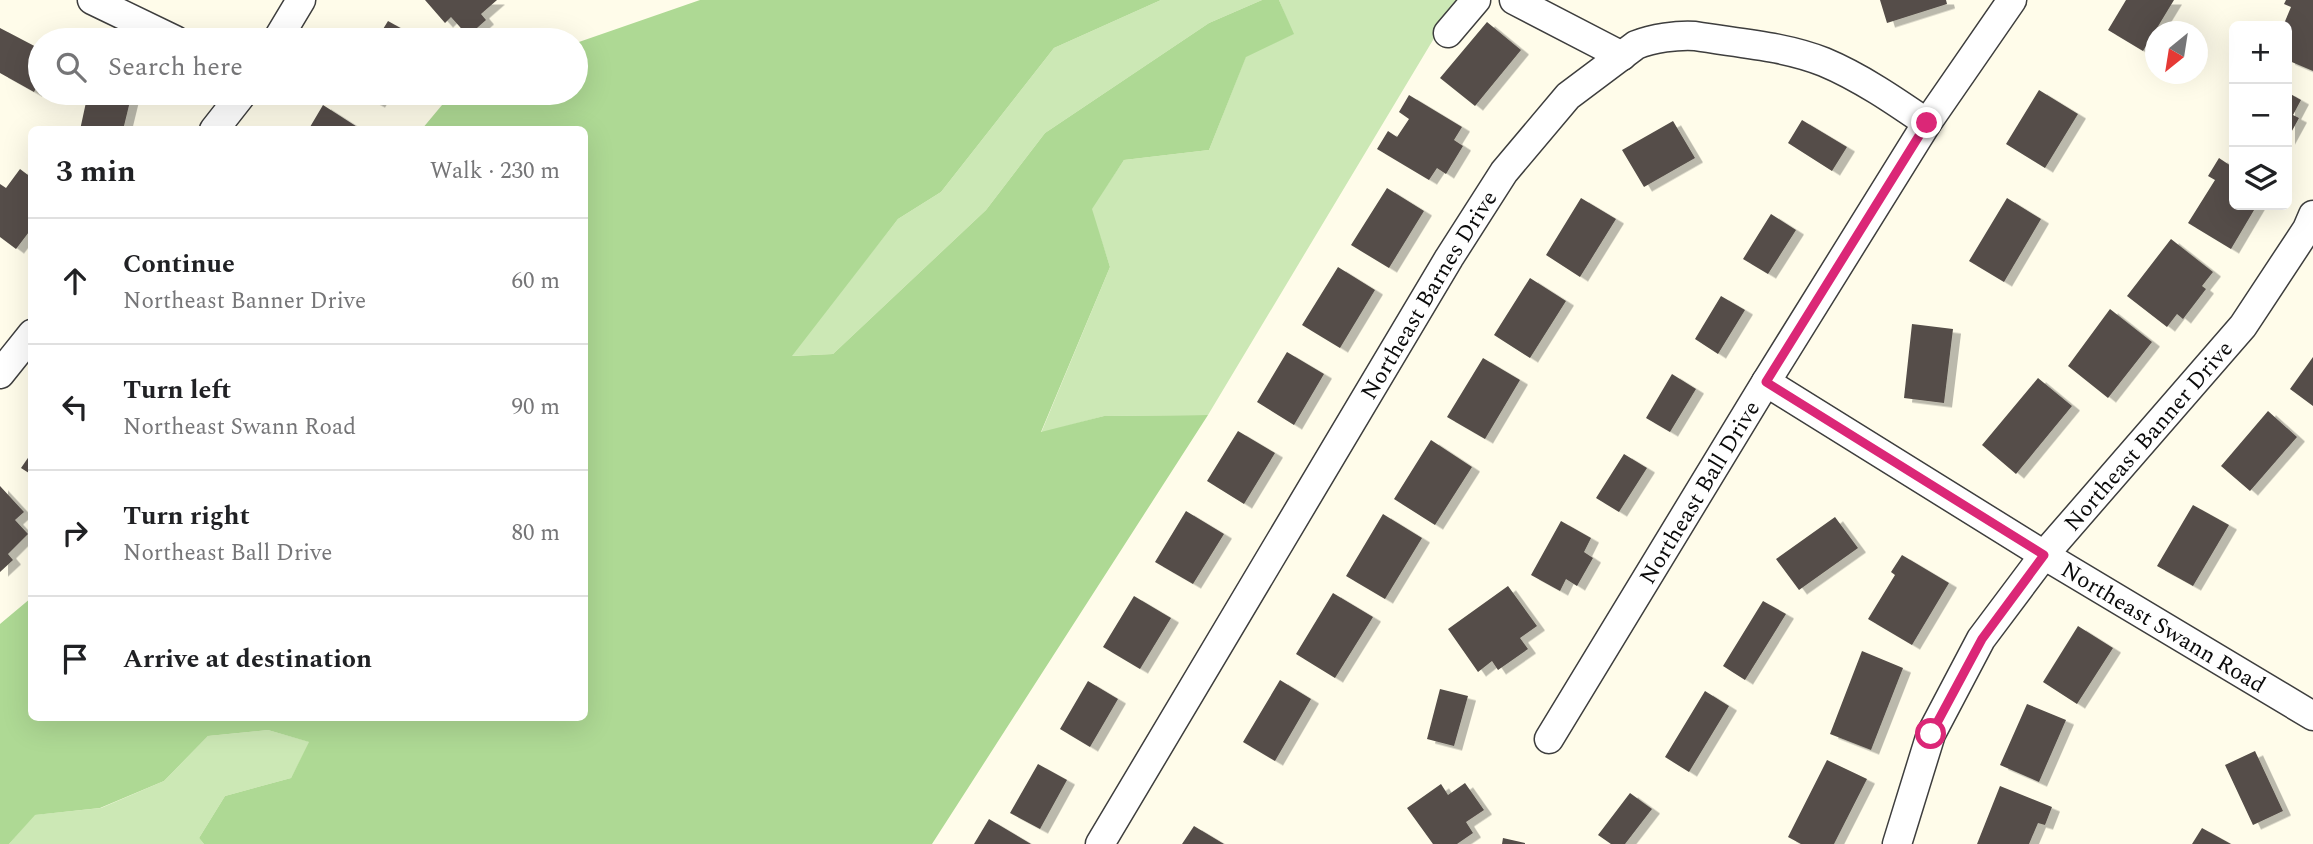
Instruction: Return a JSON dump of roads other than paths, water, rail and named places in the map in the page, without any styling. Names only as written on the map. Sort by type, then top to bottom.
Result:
[{"type":"street","points":[[92,0],[150,28]]},
{"type":"street","points":[[284,28],[301,0]]},
{"type":"street","points":[[1448,33],[1476,0]]},
{"type":"street","points":[[1514,0],[1622,56]]},
{"type":"street","name":"Northeast Ball Drive","points":[[1549,739],[1927,123],[2012,0]]},
{"type":"street","name":"Northeast Barnes Drive","points":[[1100,844],[1435,282],[1504,172],[1568,96],[1643,42],[1684,35],[1774,49],[1823,62],[1887,96],[1927,123]]},
{"type":"street","points":[[217,126],[234,105]]},
{"type":"street","name":"Northeast Banner Drive","points":[[1897,844],[1931,734],[1982,639],[2044,555],[2243,326],[2307,229],[2313,215]]},
{"type":"street","points":[[0,374],[28,339]]},
{"type":"street","name":"Northeast Swann Road","points":[[1766,382],[2044,555],[2313,716]]}]
